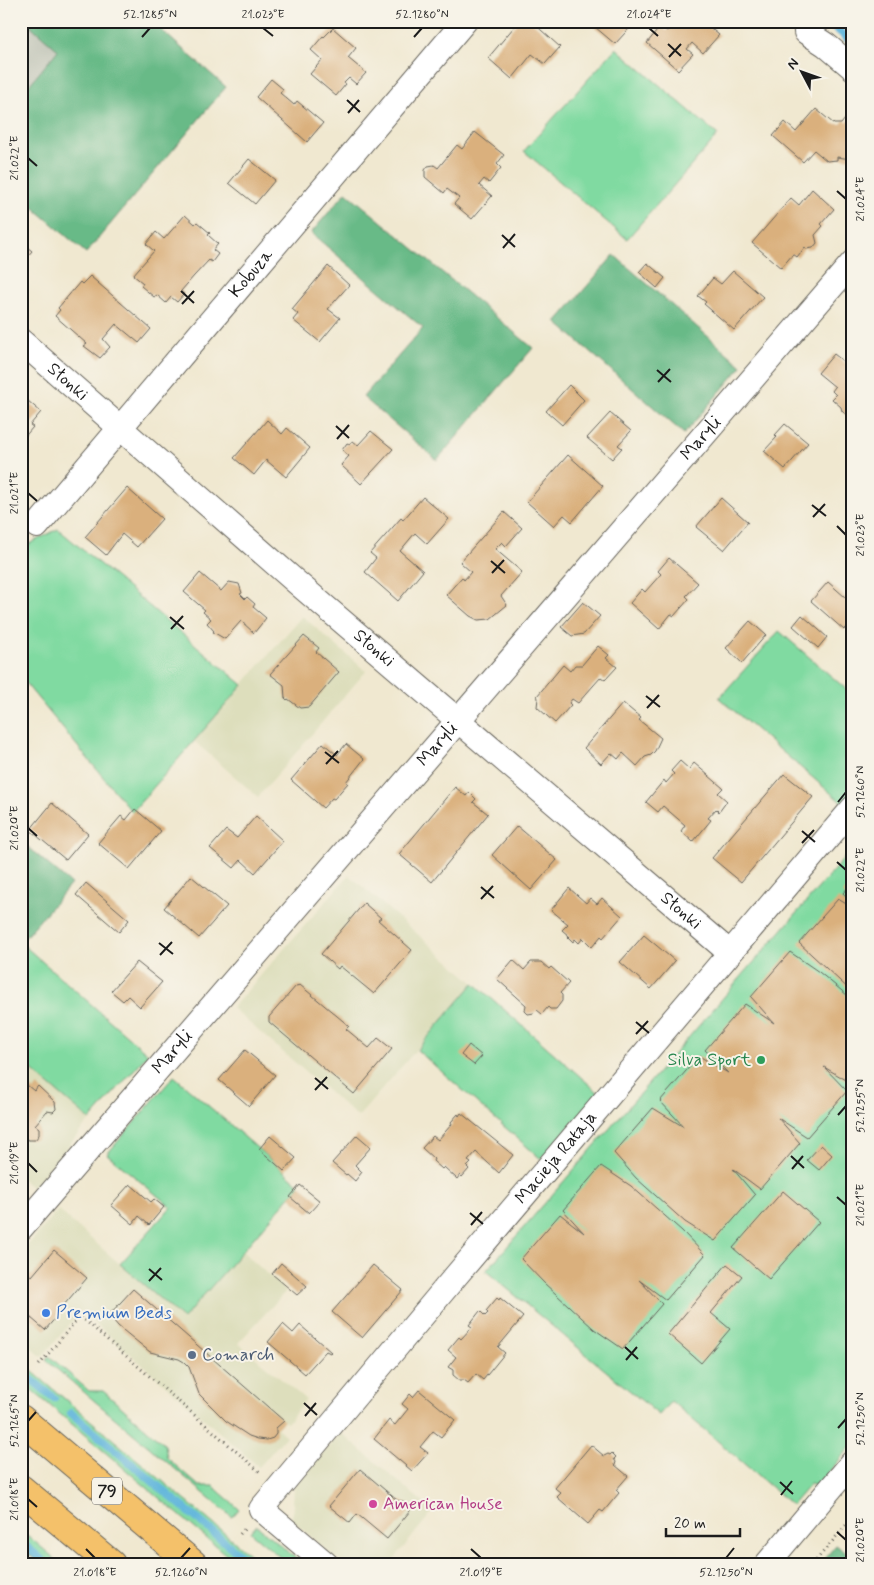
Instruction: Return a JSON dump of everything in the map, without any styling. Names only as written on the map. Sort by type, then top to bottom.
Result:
[{"type":"main road","name":"79","points":[[21,1419],[192,1564]]},
{"type":"main road","points":[[21,1488],[111,1564]]},
{"type":"street","name":"Kobuza","points":[[36,526],[465,21]]},
{"type":"street","points":[[806,32],[826,45],[853,68]]},
{"type":"street","name":"Maryli","points":[[21,1228],[853,262]]},
{"type":"street","name":"Słonki","points":[[21,341],[295,581],[460,720],[729,952]]},
{"type":"street","name":"Macieja Rataja","points":[[326,1564],[261,1509],[729,952],[853,808]]},
{"type":"street","points":[[767,1564],[853,1462]]},
{"type":"path","points":[[38,1365],[63,1339],[80,1316],[279,1488]]},
{"type":"path","points":[[21,1330],[32,1318]]},
{"type":"path","points":[[813,1564],[853,1517]]},
{"type":"shaded area","points":[[21,21],[25,21],[58,50],[21,95]]},
{"type":"shaded area","points":[[302,616],[366,671],[258,797],[194,741]]},
{"type":"shaded area","points":[[349,875],[474,983],[358,1117],[232,1008]]},
{"type":"shaded area","points":[[21,1061],[90,1120],[32,1188],[21,1178]]},
{"type":"shaded area","points":[[58,1210],[183,1319],[242,1251],[286,1291],[238,1343],[306,1400],[287,1423],[284,1421],[277,1428],[286,1436],[259,1467],[81,1311],[42,1357],[21,1338],[21,1253]]},
{"type":"shaded area","points":[[341,1433],[433,1511],[390,1564],[343,1564],[292,1520],[294,1488]]},
{"type":"green space","points":[[25,21],[151,21],[226,87],[86,253],[21,197],[21,95],[58,50]]},
{"type":"green space","points":[[616,48],[718,135],[627,239],[524,151]]},
{"type":"green space","points":[[346,192],[533,348],[437,460],[363,397],[423,328],[311,233]]},
{"type":"green space","points":[[614,255],[742,366],[684,434],[556,322]]},
{"type":"green space","points":[[58,529],[243,685],[132,812],[21,678],[21,548]]},
{"type":"green space","points":[[779,631],[853,695],[853,798],[846,806],[719,698]]},
{"type":"green space","points":[[21,841],[71,884],[21,942]]},
{"type":"green space","name":"Silva Sport","points":[[853,848],[853,1444],[817,1486],[810,1484],[792,1505],[671,1401],[659,1415],[486,1271]]},
{"type":"green space","points":[[21,943],[148,1054],[90,1120],[21,1061]]},
{"type":"green space","points":[[474,983],[599,1093],[541,1159],[417,1050]]},
{"type":"green space","points":[[174,1076],[300,1185],[183,1319],[120,1264],[171,1207],[107,1154]]},
{"type":"green space","points":[[49,1356],[89,1391],[103,1391],[165,1445],[167,1458],[199,1486],[213,1486],[239,1509],[232,1517],[46,1360]]},
{"type":"green space","points":[[21,1362],[261,1564],[237,1564],[21,1381]]},
{"type":"green space","points":[[256,1525],[303,1564],[288,1564],[250,1532]]},
{"type":"green space","points":[[21,1530],[61,1564],[40,1564],[21,1548]]},
{"type":"green space","points":[[836,1545],[853,1558],[853,1564],[820,1564]]},
{"type":"building","points":[[519,21],[531,21],[560,47],[545,64],[532,54],[512,79],[488,58]]},
{"type":"building","points":[[600,21],[636,21],[615,44],[595,27]]},
{"type":"building","points":[[672,21],[702,21],[719,35],[703,53],[692,43],[687,49],[693,54],[678,70],[647,43],[661,26],[667,31],[672,25]]},
{"type":"building","points":[[333,28],[356,48],[348,58],[366,73],[356,84],[349,78],[336,96],[310,74],[322,60],[311,50]]},
{"type":"building","points":[[271,79],[283,89],[280,93],[294,105],[297,101],[323,123],[307,142],[256,97]]},
{"type":"building","points":[[816,109],[834,124],[841,124],[845,119],[847,122],[853,118],[853,157],[851,159],[837,157],[837,160],[827,161],[814,150],[803,162],[773,136],[785,122],[796,132]]},
{"type":"building","points":[[475,132],[504,155],[497,164],[501,168],[489,183],[484,179],[479,185],[492,196],[472,219],[454,204],[459,198],[447,189],[444,193],[425,177],[425,170],[428,166],[434,165],[438,168],[457,145],[462,149]]},
{"type":"building","points":[[249,159],[275,180],[255,204],[229,183]]},
{"type":"building","points":[[812,189],[834,209],[821,224],[823,226],[815,235],[817,243],[813,248],[806,249],[805,247],[797,257],[793,254],[781,268],[752,243],[791,198],[799,205]]},
{"type":"building","points":[[185,215],[210,233],[208,235],[218,244],[213,250],[218,254],[212,262],[209,260],[181,291],[184,294],[177,302],[171,297],[166,303],[157,295],[154,297],[141,286],[143,283],[133,275],[154,251],[146,244],[156,232],[164,239]]},
{"type":"building","points":[[21,237],[25,240],[22,243],[32,251],[21,264]]},
{"type":"building","points":[[647,263],[665,278],[657,288],[639,272]]},
{"type":"building","points":[[328,266],[349,285],[328,309],[340,318],[320,342],[293,320],[298,314],[292,309]]},
{"type":"building","points":[[733,271],[763,297],[734,330],[704,304],[706,302],[698,296],[713,278],[721,284]]},
{"type":"building","points":[[90,276],[151,329],[139,343],[116,324],[103,339],[110,347],[100,358],[84,346],[87,344],[55,316],[60,310],[58,308],[80,282],[82,284]]},
{"type":"building","points":[[834,354],[853,369],[852,416],[845,414],[841,407],[832,399],[836,395],[832,391],[835,387],[818,373]]},
{"type":"building","points":[[569,385],[584,400],[562,425],[546,411]]},
{"type":"building","points":[[21,395],[41,412],[30,425],[33,427],[21,441]]},
{"type":"building","points":[[610,413],[631,431],[618,445],[622,448],[612,459],[587,438]]},
{"type":"building","points":[[267,420],[282,434],[287,428],[310,448],[286,477],[266,460],[254,475],[234,458]]},
{"type":"building","points":[[785,424],[808,443],[785,469],[764,451],[777,437],[775,435]]},
{"type":"building","points":[[371,431],[393,449],[361,484],[341,465],[349,456],[342,450],[347,443],[349,444],[353,441],[358,445]]},
{"type":"building","points":[[568,455],[603,486],[572,522],[564,515],[554,526],[527,502]]},
{"type":"building","points":[[127,488],[162,519],[137,547],[122,534],[106,555],[85,537]]},
{"type":"building","points":[[423,497],[449,519],[427,544],[415,533],[400,551],[423,571],[398,601],[365,572],[376,558],[370,553],[401,518],[403,520]]},
{"type":"building","points":[[721,498],[748,522],[724,550],[696,527]]},
{"type":"building","points":[[504,512],[522,528],[506,546],[502,542],[495,549],[522,572],[501,596],[507,605],[490,619],[478,620],[470,616],[446,595],[462,577],[464,580],[471,572],[460,562]]},
{"type":"building","points":[[669,558],[698,583],[686,596],[689,599],[674,616],[671,614],[659,629],[630,603],[642,589],[645,592],[661,574],[658,571]]},
{"type":"building","points":[[200,573],[221,591],[229,582],[239,584],[242,593],[240,594],[255,604],[253,607],[266,618],[254,633],[241,621],[225,639],[213,632],[207,623],[211,619],[203,612],[205,610],[184,592]]},
{"type":"building","points":[[828,582],[853,604],[853,621],[844,630],[811,601]]},
{"type":"building","points":[[583,602],[600,616],[584,634],[572,636],[561,627]]},
{"type":"building","points":[[802,615],[827,637],[818,648],[793,626]]},
{"type":"building","points":[[750,621],[766,635],[742,663],[726,648]]},
{"type":"building","points":[[304,636],[319,648],[316,652],[339,672],[309,707],[300,708],[285,698],[284,685],[270,674]]},
{"type":"building","points":[[598,646],[609,655],[606,658],[617,667],[605,680],[601,677],[578,703],[572,699],[569,703],[571,705],[555,723],[537,707],[537,696],[563,665],[570,671],[575,665],[582,665]]},
{"type":"building","points":[[623,703],[641,718],[639,720],[661,738],[655,751],[645,757],[637,766],[623,753],[618,759],[611,753],[601,764],[584,748]]},
{"type":"building","points":[[323,743],[337,755],[346,744],[364,759],[346,782],[348,783],[323,808],[291,780]]},
{"type":"building","points":[[680,761],[689,769],[694,763],[723,788],[718,793],[727,801],[719,812],[716,809],[708,818],[711,820],[693,842],[681,831],[685,825],[663,806],[658,812],[646,802],[664,780],[666,783],[674,774],[671,771]]},
{"type":"building","points":[[784,774],[813,797],[741,882],[712,858]]},
{"type":"building","points":[[455,787],[466,796],[469,792],[476,799],[473,802],[488,814],[432,882],[399,854]]},
{"type":"building","points":[[52,803],[88,834],[66,860],[30,830]]},
{"type":"building","points":[[135,809],[161,831],[129,869],[98,843],[121,816],[126,820]]},
{"type":"building","points":[[256,816],[283,841],[255,873],[241,860],[234,868],[210,848],[226,830],[237,838]]},
{"type":"building","points":[[517,826],[557,860],[531,890],[492,855]]},
{"type":"building","points":[[191,876],[227,906],[199,938],[164,908]]},
{"type":"building","points":[[853,882],[853,904],[843,893]]},
{"type":"building","points":[[86,883],[129,920],[119,932],[76,895]]},
{"type":"building","points":[[569,888],[586,903],[590,898],[597,904],[602,898],[622,916],[603,938],[601,936],[592,947],[583,938],[579,943],[575,939],[573,942],[562,930],[568,924],[551,910]]},
{"type":"building","points":[[838,899],[853,908],[853,993],[799,943]]},
{"type":"building","points":[[364,903],[381,918],[378,920],[412,950],[374,994],[340,966],[338,969],[321,954]]},
{"type":"building","points":[[644,935],[675,961],[651,989],[620,962]]},
{"type":"building","points":[[790,952],[819,972],[853,1000],[853,1084],[824,1067],[847,1091],[807,1137],[778,1118],[800,1143],[760,1189],[733,1169],[755,1195],[715,1241],[685,1222],[636,1178],[614,1153],[653,1108],[684,1127],[660,1101],[699,1056],[728,1073],[705,1050],[745,1004],[774,1023],[751,997]]},
{"type":"building","points":[[513,960],[524,970],[531,962],[541,962],[549,969],[551,967],[569,983],[560,993],[562,1001],[556,1009],[548,1007],[542,1014],[537,1010],[534,1013],[528,1014],[525,1011],[526,1005],[497,979]]},
{"type":"building","points":[[137,962],[162,982],[140,1007],[128,996],[123,1001],[111,991]]},
{"type":"building","points":[[300,985],[349,1026],[346,1029],[369,1048],[378,1038],[392,1049],[354,1094],[269,1022],[269,1017],[296,986]]},
{"type":"building","points":[[469,1045],[482,1056],[474,1065],[461,1055]]},
{"type":"building","points":[[245,1050],[275,1075],[249,1106],[219,1080]]},
{"type":"building","points":[[21,1080],[34,1091],[38,1086],[55,1102],[56,1109],[53,1112],[47,1111],[35,1125],[39,1128],[39,1135],[35,1140],[28,1140],[24,1137],[21,1140]]},
{"type":"building","points":[[461,1113],[513,1155],[499,1173],[476,1152],[468,1161],[471,1163],[467,1167],[469,1169],[462,1177],[460,1175],[457,1179],[444,1167],[442,1169],[422,1148],[433,1136],[438,1140],[452,1124],[451,1122]]},
{"type":"building","points":[[357,1135],[371,1147],[355,1165],[362,1172],[355,1181],[332,1163]]},
{"type":"building","points":[[270,1136],[296,1158],[284,1171],[259,1149]]},
{"type":"building","points":[[821,1145],[832,1155],[819,1170],[807,1160]]},
{"type":"building","points":[[601,1166],[631,1186],[682,1231],[705,1255],[666,1300],[639,1280],[662,1304],[623,1349],[594,1329],[521,1259],[560,1214],[584,1233],[563,1210]]},
{"type":"building","points":[[130,1184],[151,1202],[154,1199],[164,1207],[149,1225],[139,1216],[133,1224],[111,1205]]},
{"type":"building","points":[[300,1185],[320,1201],[309,1213],[290,1197]]},
{"type":"building","points":[[783,1191],[819,1222],[769,1279],[733,1248]]},
{"type":"building","points":[[54,1250],[87,1278],[45,1330],[23,1311],[21,1313],[21,1281],[28,1273],[32,1276]]},
{"type":"building","points":[[281,1263],[307,1286],[297,1295],[272,1274]]},
{"type":"building","points":[[727,1264],[742,1276],[711,1313],[730,1329],[701,1363],[668,1334]]},
{"type":"building","points":[[373,1265],[403,1290],[362,1338],[332,1312]]},
{"type":"building","points":[[133,1289],[284,1421],[276,1428],[276,1434],[273,1438],[267,1440],[249,1436],[226,1421],[199,1394],[189,1367],[184,1362],[150,1352],[118,1326],[109,1315]]},
{"type":"building","points":[[497,1298],[499,1300],[500,1298],[523,1317],[498,1347],[505,1353],[483,1380],[476,1374],[468,1383],[464,1380],[459,1380],[453,1375],[453,1370],[448,1367],[456,1357],[448,1350],[459,1337],[461,1339],[472,1327],[469,1325],[480,1311],[485,1316],[488,1313],[486,1311]]},
{"type":"building","points":[[283,1324],[293,1333],[300,1325],[331,1352],[326,1351],[305,1374],[268,1342]]},
{"type":"building","points":[[419,1390],[455,1420],[441,1437],[433,1431],[420,1447],[428,1453],[412,1471],[374,1439],[389,1420],[395,1425],[408,1409],[402,1404],[410,1394],[413,1397]]},
{"type":"building","points":[[591,1445],[604,1456],[612,1453],[616,1457],[614,1459],[615,1465],[628,1476],[616,1490],[619,1493],[603,1512],[600,1510],[588,1524],[557,1497],[561,1493],[555,1488]]},
{"type":"building","points":[[360,1469],[398,1501],[403,1501],[409,1506],[410,1511],[387,1539],[357,1514],[350,1523],[329,1506]]},
{"type":"waterway","points":[[828,22],[853,43]]},
{"type":"waterway","points":[[21,1371],[54,1398]]},
{"type":"waterway","points":[[71,1413],[251,1564]]},
{"type":"waterway","points":[[21,1542],[47,1564]]},
{"type":"place","name":"Silva Sport","points":[[761,1060]]},
{"type":"place","name":"Premium Beds","points":[[46,1313]]},
{"type":"place","name":"Comarch","points":[[192,1355]]},
{"type":"place","name":"American House","points":[[373,1504]]}]
